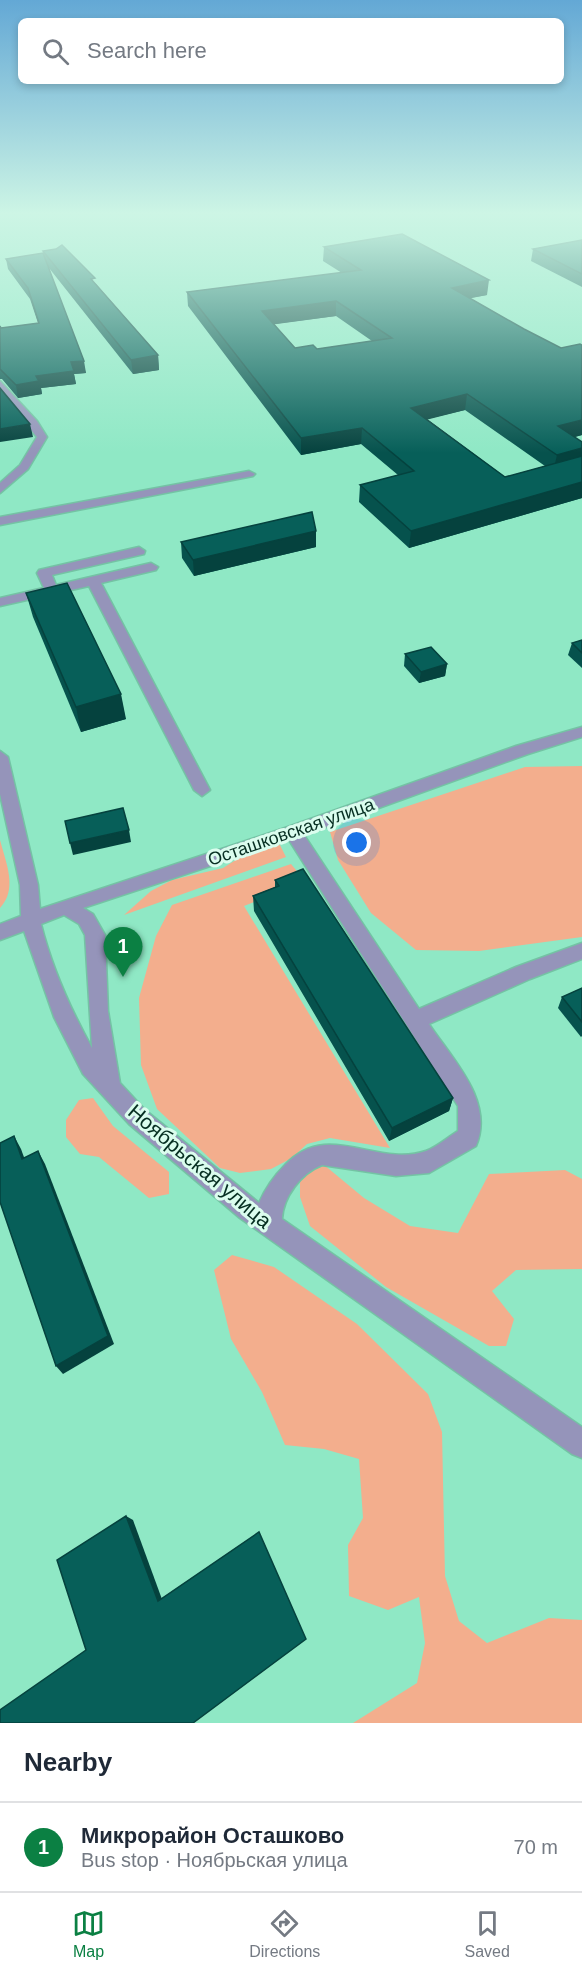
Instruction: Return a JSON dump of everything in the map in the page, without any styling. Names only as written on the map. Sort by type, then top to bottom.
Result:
[{"type":"street","points":[[0,384],[6,396],[38,428],[42,437],[24,467],[0,489]]},
{"type":"street","points":[[0,521],[249,474]]},
{"type":"street","points":[[52,590],[44,573],[139,551]]},
{"type":"street","points":[[0,602],[151,567]]},
{"type":"street","points":[[93,581],[202,790]]},
{"type":"street","name":"Осташковская улица","points":[[0,932],[65,907],[294,832],[522,750],[582,732]]},
{"type":"street","name":"Ноябрьская улица","points":[[0,757],[29,885],[31,922],[48,982],[91,1067],[146,1125],[248,1210],[582,1444]]},
{"type":"street","points":[[270,1225],[271,1203],[285,1181],[304,1161],[322,1154],[396,1165],[429,1162],[468,1138],[471,1123],[468,1103],[294,832]]},
{"type":"street","points":[[65,907],[86,918],[94,935],[98,1011],[110,1088]]},
{"type":"street","points":[[414,1021],[582,951]]},
{"type":"shaded area","points":[[582,766],[582,937],[479,951],[416,950],[371,913],[338,860],[330,832],[525,767]]},
{"type":"shaded area","points":[[0,840],[9,884],[5,901],[0,908]]},
{"type":"shaded area","points":[[279,843],[286,857],[124,915],[151,891],[172,880],[223,868],[247,853]]},
{"type":"shaded area","points":[[291,864],[306,882],[244,906],[390,1148],[330,1138],[307,1144],[292,1158],[271,1169],[240,1173],[220,1168],[157,1109],[141,1065],[139,998],[156,936],[172,905]]},
{"type":"shaded area","points":[[93,1098],[113,1126],[169,1172],[169,1194],[149,1198],[99,1157],[80,1154],[66,1137],[66,1120],[79,1100]]},
{"type":"shaded area","points":[[323,1164],[364,1198],[410,1226],[458,1233],[489,1174],[565,1170],[582,1179],[582,1269],[516,1270],[492,1291],[514,1319],[506,1346],[489,1346],[386,1287],[310,1226],[300,1197],[300,1174]]},
{"type":"shaded area","points":[[232,1255],[274,1267],[357,1324],[428,1394],[442,1432],[445,1576],[459,1621],[487,1643],[549,1618],[582,1620],[582,1723],[353,1723],[417,1683],[425,1643],[419,1597],[388,1610],[349,1596],[348,1545],[363,1518],[359,1459],[324,1449],[285,1445],[262,1392],[231,1339],[214,1270]]},
{"type":"building","points":[[29,292],[58,292],[84,361],[71,362],[74,371],[36,376],[39,381],[16,385],[0,369],[0,326],[1,328],[39,323]]},
{"type":"building","points":[[76,292],[103,292],[158,355],[131,360]]},
{"type":"building","points":[[187,292],[460,292],[561,348],[582,345],[582,420],[558,426],[582,442],[582,448],[557,455],[467,394],[411,408],[505,477],[582,456],[582,482],[411,531],[360,485],[414,471],[362,428],[301,438]],"holes":[[[336,301],[392,338],[317,349],[313,345],[295,348],[262,311]]]},
{"type":"building","points":[[0,388],[30,424],[0,429]]},
{"type":"building","points":[[312,512],[316,531],[193,560],[181,542]]},
{"type":"building","points":[[67,583],[121,694],[76,707],[26,593]]},
{"type":"building","points":[[582,640],[582,653],[572,643]]},
{"type":"building","points":[[431,647],[447,664],[421,672],[405,654]]},
{"type":"building","points":[[123,808],[129,830],[70,843],[65,821]]},
{"type":"building","points":[[303,869],[453,1098],[392,1128],[253,896],[279,886],[275,880]]},
{"type":"building","points":[[582,988],[582,1022],[562,997]]},
{"type":"building","points":[[14,1136],[22,1159],[38,1151],[108,1336],[56,1366],[0,1202],[0,1143]]},
{"type":"building","points":[[126,1516],[158,1601],[259,1532],[306,1639],[193,1723],[0,1723],[0,1710],[86,1650],[57,1560]]},
{"type":"place","name":"Микрорайон Осташково","points":[[123,977]]}]
